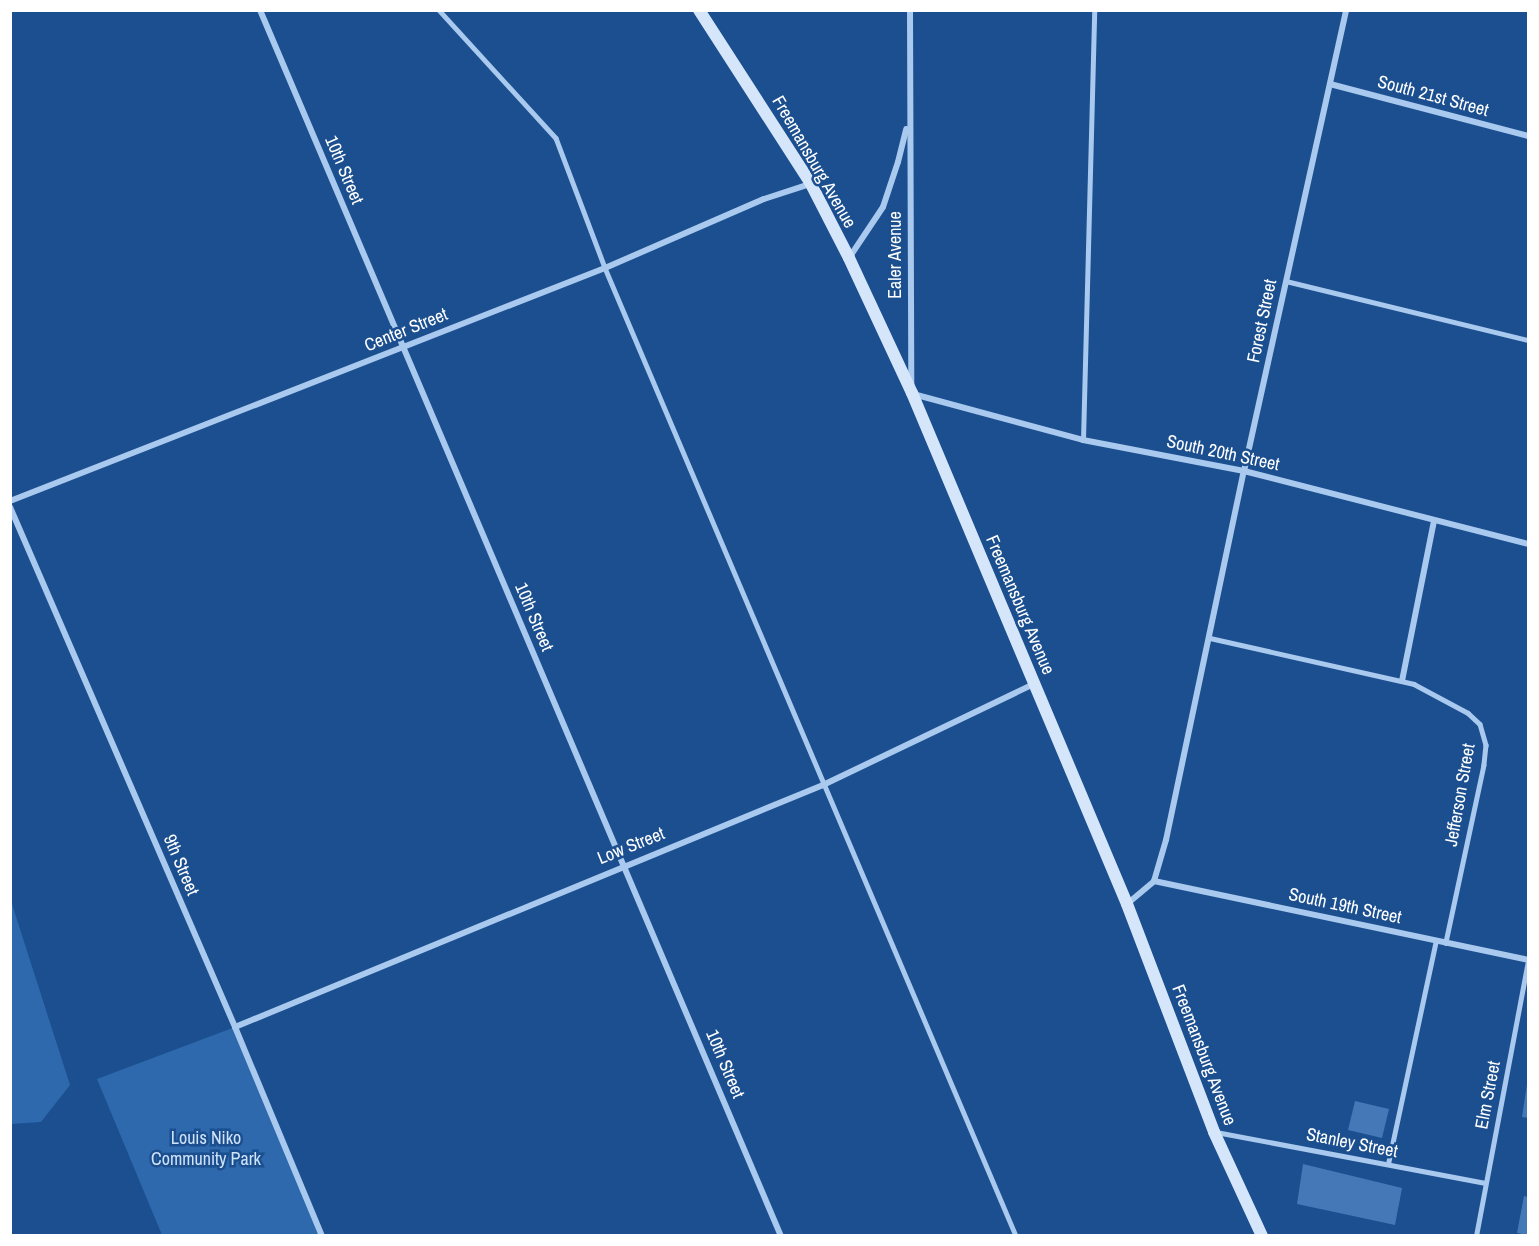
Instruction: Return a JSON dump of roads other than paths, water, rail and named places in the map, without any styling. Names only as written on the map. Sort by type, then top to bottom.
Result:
[{"type":"main road","name":"Freemansburg Avenue","points":[[699,10],[811,184],[849,258],[912,393],[1127,904],[1214,1132],[1262,1236]]},
{"type":"street","name":"10th Street","points":[[260,10],[781,1236]]},
{"type":"street","name":"Ealer Avenue","points":[[910,10],[912,393]]},
{"type":"street","name":"Forest Street","points":[[1210,638],[1244,471],[1346,10]]},
{"type":"street","name":"South 21st Street","points":[[1330,84],[1528,136]]},
{"type":"street","name":"Ealer Avenue","points":[[849,258],[883,207],[898,162],[909,116]]},
{"type":"street","name":"Center Street","points":[[10,501],[604,268],[717,218],[811,184]]},
{"type":"street","name":"South 20th Street","points":[[912,393],[1083,440],[1244,471],[1528,544]]},
{"type":"street","name":"9th Street","points":[[10,507],[235,1027],[322,1236]]},
{"type":"street","points":[[1402,681],[1434,521]]},
{"type":"street","points":[[1127,904],[1154,881],[1210,638]]},
{"type":"street","name":"Low Street","points":[[235,1027],[823,785],[1034,684]]},
{"type":"street","name":"South 19th Street","points":[[1154,881],[1528,960]]},
{"type":"lane","points":[[439,10],[556,138],[604,268],[1016,1236]]},
{"type":"lane","points":[[1083,440],[1094,10]]},
{"type":"lane","points":[[1286,281],[1528,340]]},
{"type":"lane","name":"Jefferson Street","points":[[1210,638],[1402,681],[1424,689],[1468,713],[1480,724],[1485,738],[1484,765],[1446,943]]},
{"type":"lane","points":[[1388,1164],[1436,941]]},
{"type":"lane","name":"Elm Street","points":[[1476,1236],[1528,960]]},
{"type":"lane","name":"Stanley Street","points":[[1214,1132],[1485,1183]]},
{"type":"park label","name":"Louis Niko Community Park","points":[[206,1149]]}]
